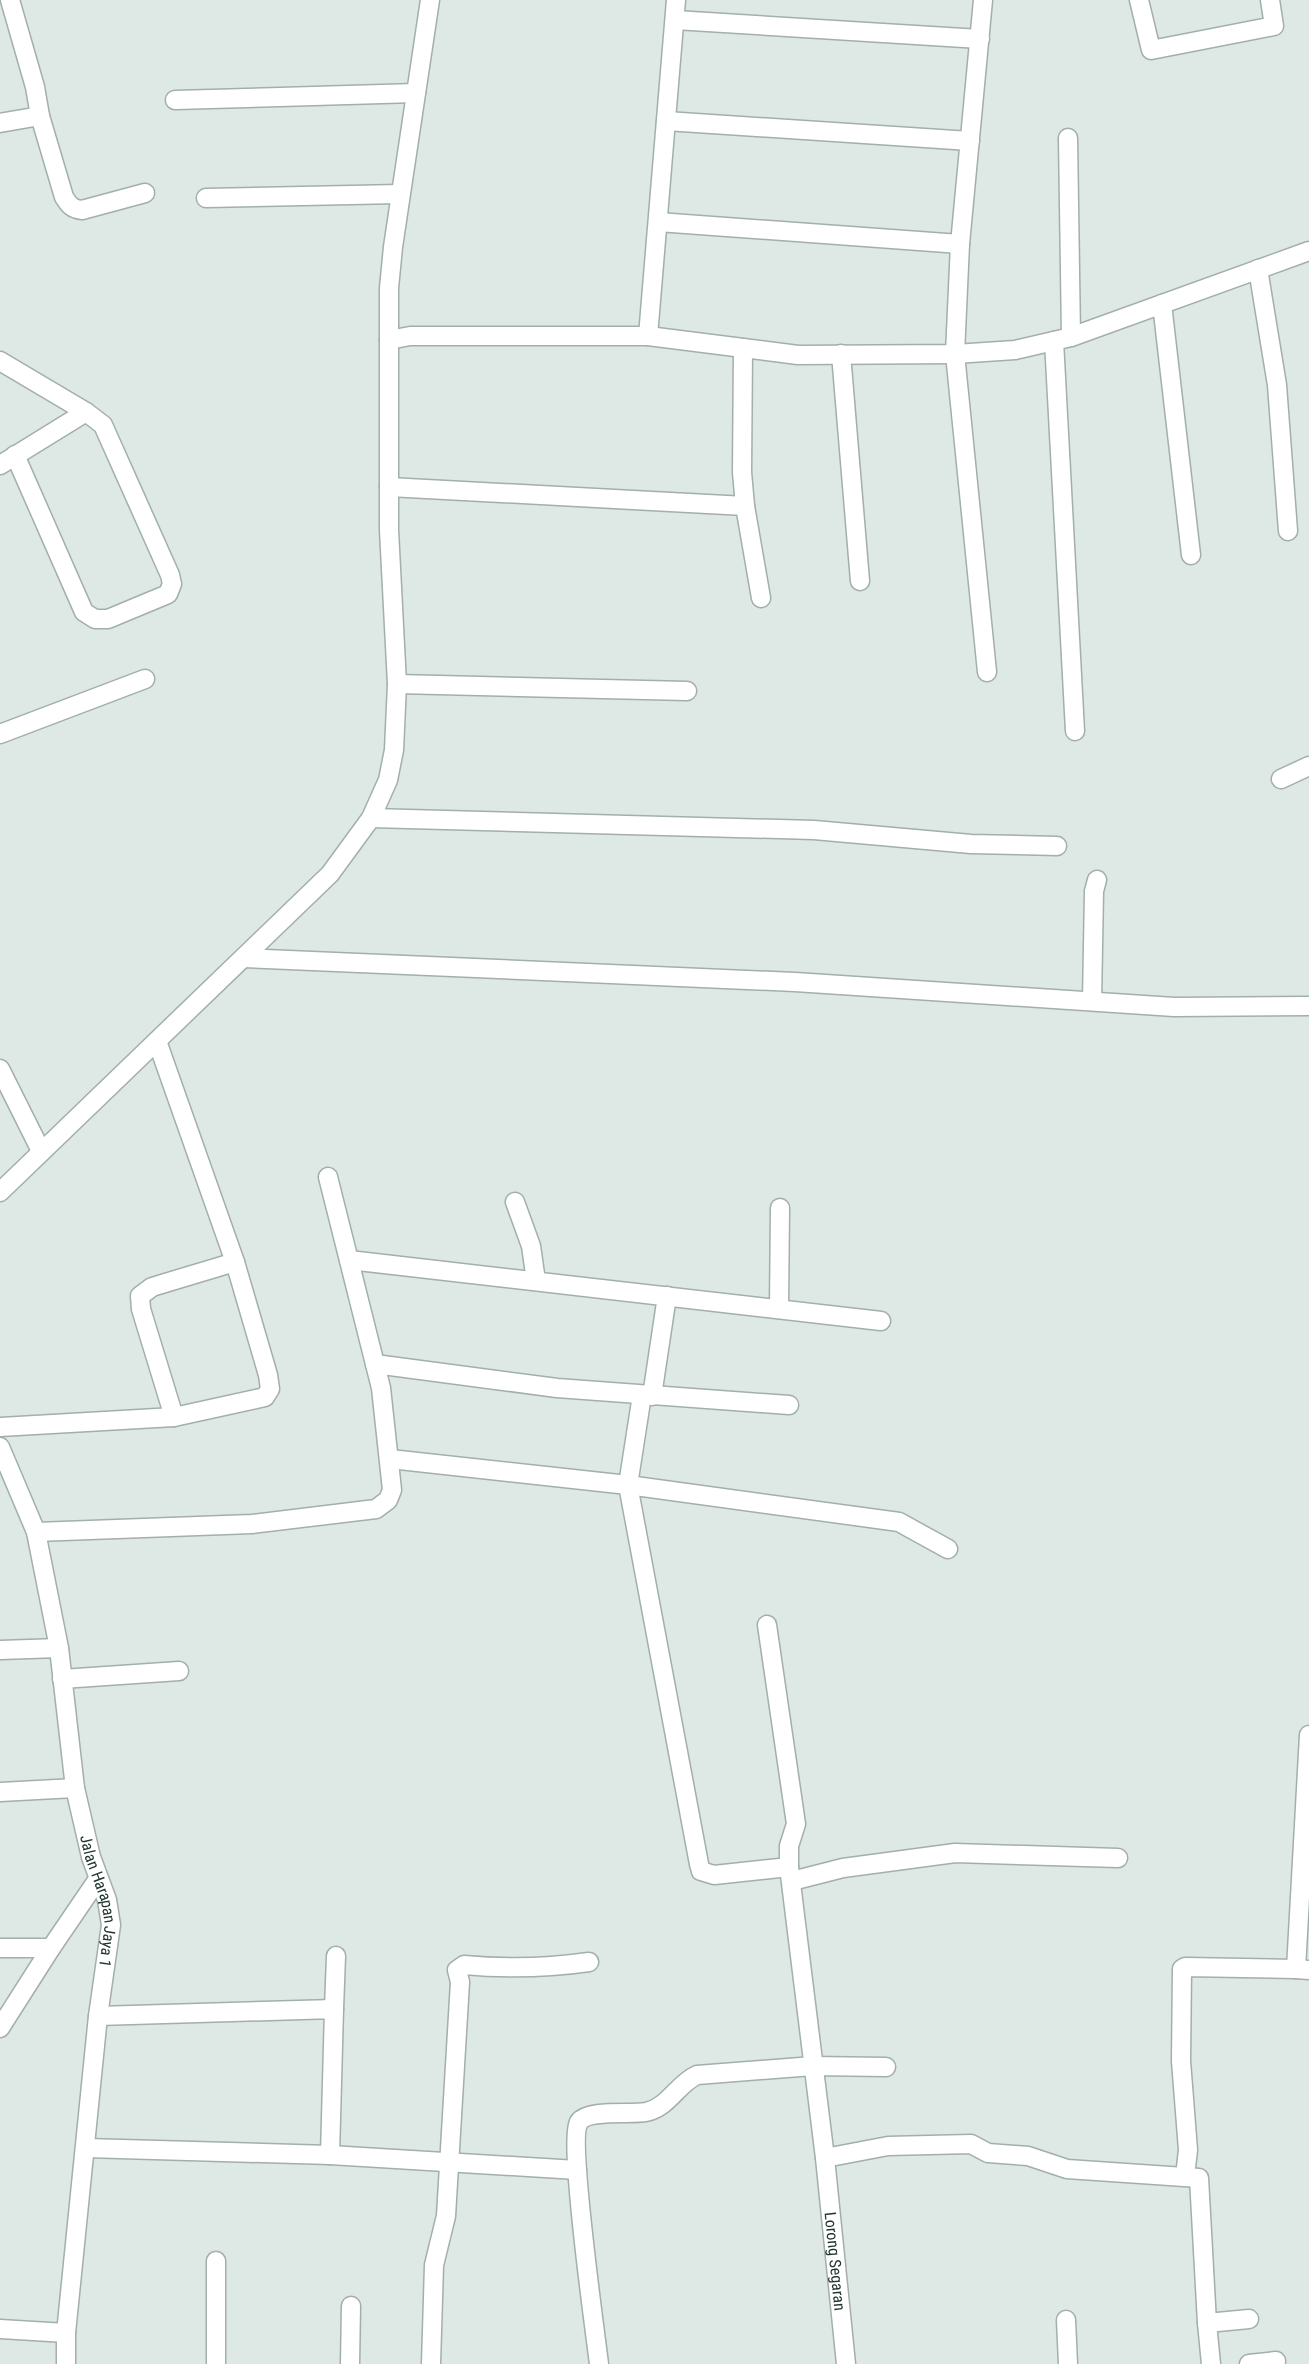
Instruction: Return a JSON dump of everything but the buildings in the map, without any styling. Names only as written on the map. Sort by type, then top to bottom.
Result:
[{"type":"street","points":[[10,0],[35,87],[40,116],[68,204],[75,209],[82,210],[145,194]]},
{"type":"street","points":[[0,1192],[330,874],[371,818],[388,780],[397,714],[390,577],[389,288],[400,195],[430,0]]},
{"type":"street","points":[[648,336],[676,0]]},
{"type":"street","points":[[983,0],[960,244],[955,354],[987,672]]},
{"type":"street","points":[[1139,0],[1151,50],[1274,26],[1270,0]]},
{"type":"street","points":[[675,20],[980,39]]},
{"type":"street","points":[[175,100],[416,93]]},
{"type":"street","points":[[0,123],[40,116]]},
{"type":"street","points":[[666,121],[970,141]]},
{"type":"street","points":[[1068,138],[1063,339],[1075,731]]},
{"type":"street","points":[[206,198],[400,195]]},
{"type":"street","points":[[658,222],[960,244]]},
{"type":"street","points":[[389,340],[410,336],[648,336],[798,355],[955,354],[1015,350],[1063,339],[1309,251]]},
{"type":"street","points":[[1258,269],[1277,384],[1288,531]]},
{"type":"street","points":[[1162,304],[1191,555]]},
{"type":"street","points":[[743,348],[742,472],[745,506],[761,598]]},
{"type":"street","points":[[841,354],[860,581]]},
{"type":"street","points":[[0,361],[86,412],[103,425],[170,574],[172,584],[168,594],[108,619],[95,619],[84,612],[8,460],[86,412]]},
{"type":"street","points":[[389,487],[745,506]]},
{"type":"street","points":[[0,734],[145,679]]},
{"type":"street","points":[[397,684],[687,691]]},
{"type":"street","points":[[1281,779],[1309,766]]},
{"type":"street","points":[[371,818],[814,830],[971,844],[1057,846]]},
{"type":"street","points":[[1092,1001],[1094,891],[1097,880]]},
{"type":"street","points":[[244,958],[795,982],[1174,1007],[1309,1006]]},
{"type":"street","points":[[0,1427],[174,1417],[265,1397],[270,1389],[235,1262],[157,1041]]},
{"type":"street","points":[[0,1069],[41,1150]]},
{"type":"street","points":[[36,1532],[252,1524],[376,1509],[388,1500],[392,1490],[381,1388],[328,1177]]},
{"type":"street","points":[[515,1202],[531,1246],[536,1281]]},
{"type":"street","points":[[779,1309],[780,1208]]},
{"type":"street","points":[[349,1260],[881,1320]]},
{"type":"street","points":[[174,1417],[141,1309],[140,1296],[152,1287],[235,1262]]},
{"type":"street","points":[[667,1296],[628,1485],[701,1871],[714,1875],[791,1874],[955,1853],[1118,1858]]},
{"type":"street","points":[[375,1364],[557,1388],[789,1405]]},
{"type":"street","name":"Jalan Harapan Jaya 1","points":[[2,1456],[36,1532],[59,1648],[75,1788],[98,1879],[107,1900],[111,1925],[98,2016],[66,2332],[66,2364]]},
{"type":"street","points":[[390,1459],[628,1485],[899,1522],[948,1549]]},
{"type":"street","name":"Lorong Segaran","points":[[767,1625],[796,1824],[789,1845],[791,1874],[825,2158],[846,2364]]},
{"type":"street","points":[[0,1650],[59,1648]]},
{"type":"street","points":[[62,1679],[179,1671]]},
{"type":"street","points":[[1185,2176],[1188,2150],[1181,2061],[1182,1969],[1185,1967],[1303,1970],[1309,1735]]},
{"type":"street","points":[[0,1792],[75,1788]]},
{"type":"street","points":[[0,2028],[98,1879]]},
{"type":"street","points":[[0,1948],[51,1948]]},
{"type":"street","points":[[330,2155],[336,1956]]},
{"type":"street","points":[[431,2364],[434,2265],[446,2216],[460,1982],[457,1970],[464,1965],[546,1968],[589,1962]]},
{"type":"street","points":[[98,2016],[334,2009]]},
{"type":"street","points":[[599,2364],[577,2170],[576,2133],[579,2122],[585,2118],[607,2113],[645,2112],[660,2107],[688,2079],[697,2075],[813,2066],[886,2067]]},
{"type":"street","points":[[825,2158],[888,2146],[971,2144],[988,2153],[1028,2156],[1067,2169],[1199,2178],[1211,2364]]},
{"type":"street","points":[[86,2148],[330,2155],[577,2170]]},
{"type":"street","points":[[216,2261],[216,2364]]},
{"type":"street","points":[[350,2364],[351,2306]]},
{"type":"street","points":[[1207,2323],[1249,2319]]},
{"type":"street","points":[[1066,2320],[1068,2364]]},
{"type":"street","points":[[0,2329],[66,2332]]},
{"type":"street","points":[[1249,2364],[1276,2361]]}]
